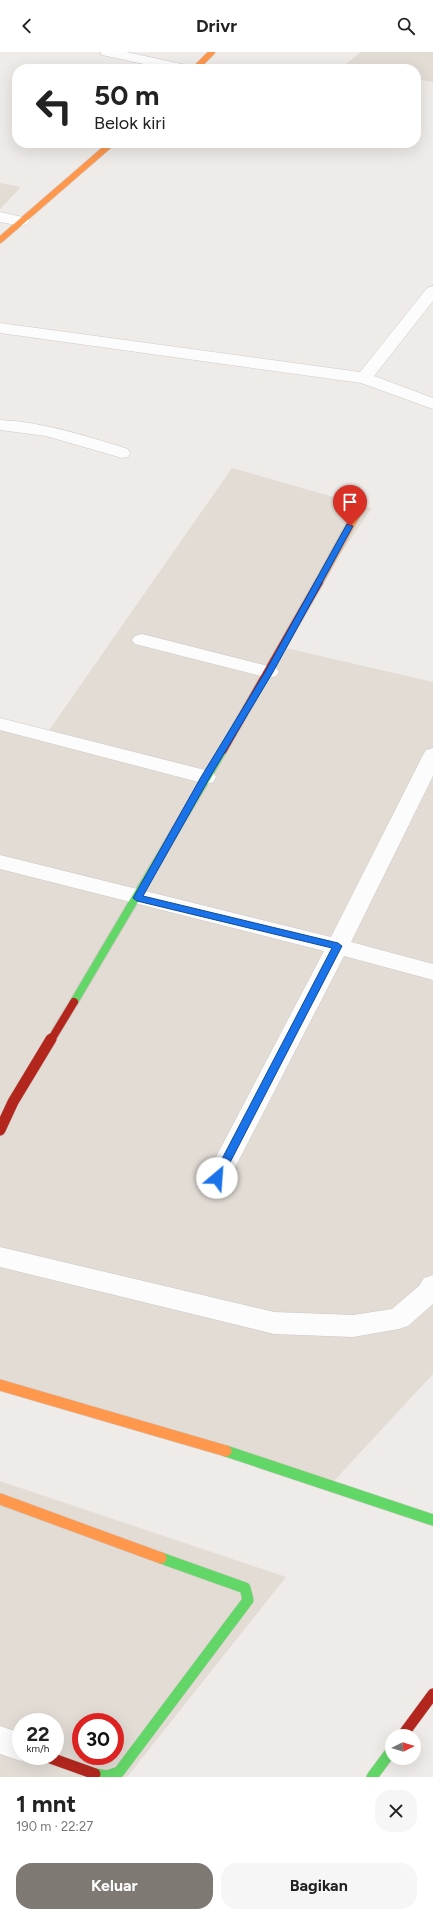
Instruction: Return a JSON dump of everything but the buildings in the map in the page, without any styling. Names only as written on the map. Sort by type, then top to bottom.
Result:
[{"type":"main road","points":[[201,64],[212,52]]},
{"type":"main road","points":[[0,240],[106,148]]},
{"type":"main road","points":[[0,1130],[13,1102],[137,898],[206,777],[269,672],[357,512]]},
{"type":"main road","points":[[0,1385],[252,1458],[433,1520]]},
{"type":"main road","points":[[0,1499],[245,1588],[247,1593],[248,1600],[119,1772],[112,1776],[103,1777],[64,1763]]},
{"type":"main road","points":[[407,1729],[433,1694]]},
{"type":"main road","points":[[372,1777],[385,1759]]},
{"type":"street","points":[[107,52],[163,64]]},
{"type":"street","points":[[0,217],[22,221]]},
{"type":"street","points":[[364,378],[433,291]]},
{"type":"street","points":[[0,328],[364,378],[433,404]]},
{"type":"street","points":[[142,640],[269,672]]},
{"type":"street","points":[[0,724],[206,777]]},
{"type":"street","points":[[217,1178],[338,946],[433,755]]},
{"type":"street","points":[[0,862],[137,898],[338,946],[433,972]]},
{"type":"street","points":[[0,1257],[274,1323],[353,1326],[399,1318],[428,1293],[433,1285]]},
{"type":"street","points":[[0,1740],[12,1744]]},
{"type":"lane","points":[[0,425],[17,425],[73,438],[122,453]]},
{"type":"shaded area","points":[[361,52],[433,52],[433,82],[421,80],[421,64],[346,64]]},
{"type":"shaded area","points":[[0,183],[21,187],[0,209]]},
{"type":"shaded area","points":[[232,468],[372,508],[277,646],[433,682],[433,1374],[333,1482],[0,1385],[0,722],[45,736]]},
{"type":"shaded area","points":[[0,1481],[286,1577],[127,1777],[0,1777]]},
{"type":"traffic: fast","points":[[74,1002],[223,750]]},
{"type":"traffic: fast","points":[[226,1451],[433,1520]]},
{"type":"traffic: fast","points":[[95,1774],[107,1776],[119,1772],[248,1600],[245,1588],[161,1558]]},
{"type":"traffic: fast","points":[[372,1777],[385,1759]]},
{"type":"traffic: slow","points":[[200,64],[212,52]]},
{"type":"traffic: slow","points":[[0,240],[106,148]]},
{"type":"traffic: slow","points":[[319,582],[357,513]]},
{"type":"traffic: slow","points":[[0,1385],[226,1451]]},
{"type":"traffic: slow","points":[[0,1499],[161,1558]]},
{"type":"traffic: jam","points":[[223,750],[319,582]]},
{"type":"traffic: jam","points":[[0,1130],[13,1102],[74,1002]]},
{"type":"traffic: jam","points":[[407,1729],[433,1694]]},
{"type":"traffic: jam","points":[[64,1763],[95,1774]]},
{"type":"route","points":[[217,1178],[338,946],[137,898],[206,777],[269,672],[350,526]]}]
